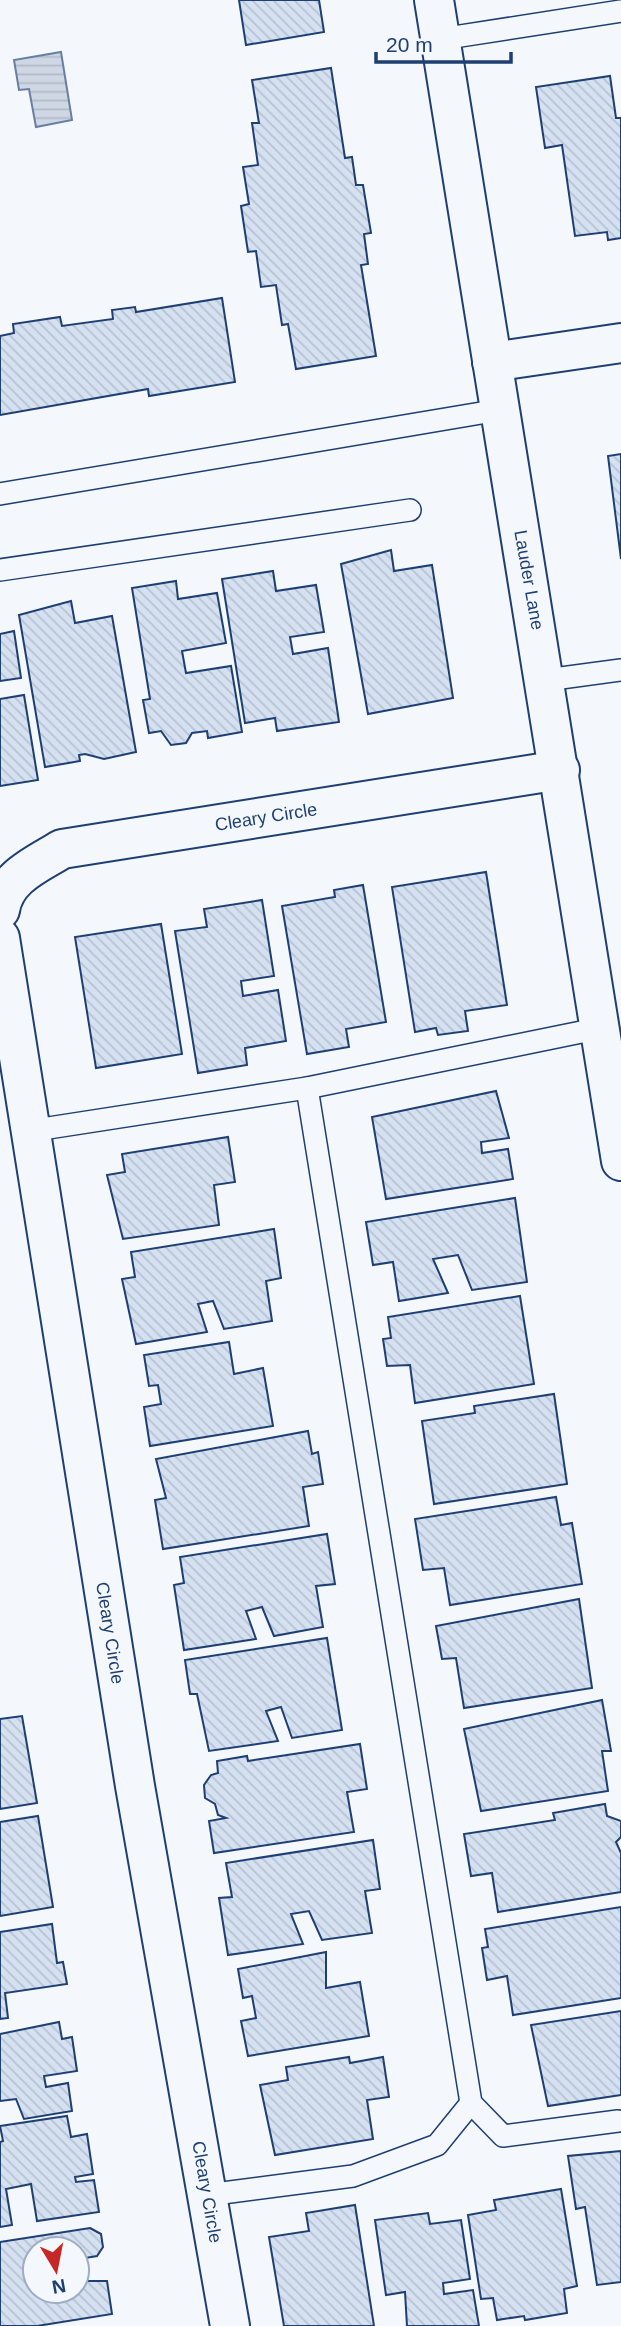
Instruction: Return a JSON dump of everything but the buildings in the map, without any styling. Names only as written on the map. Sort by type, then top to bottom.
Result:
[{"type":"street","name":"Lauder Lane","points":[[434,0],[560,770],[611,1027],[621,1161]]},
{"type":"street","points":[[492,362],[621,343]]},
{"type":"street","name":"Cleary Circle","points":[[0,910],[2,896],[19,875],[62,849],[560,770]]},
{"type":"street","name":"Cleary Circle","points":[[0,938],[135,1786],[230,2326]]},
{"type":"lane","points":[[440,39],[621,11]]},
{"type":"lane","points":[[0,494],[499,410]]},
{"type":"lane","points":[[0,570],[410,510]]},
{"type":"lane","points":[[546,680],[621,670]]},
{"type":"lane","points":[[29,1131],[307,1088],[611,1027]]},
{"type":"lane","points":[[307,1088],[471,2103],[503,2136],[618,2121]]},
{"type":"lane","points":[[207,2195],[353,2176],[437,2145],[471,2103]]},
{"type":"shaded area","points":[[61,52],[72,120],[36,127],[29,89],[19,90],[14,60]]}]
